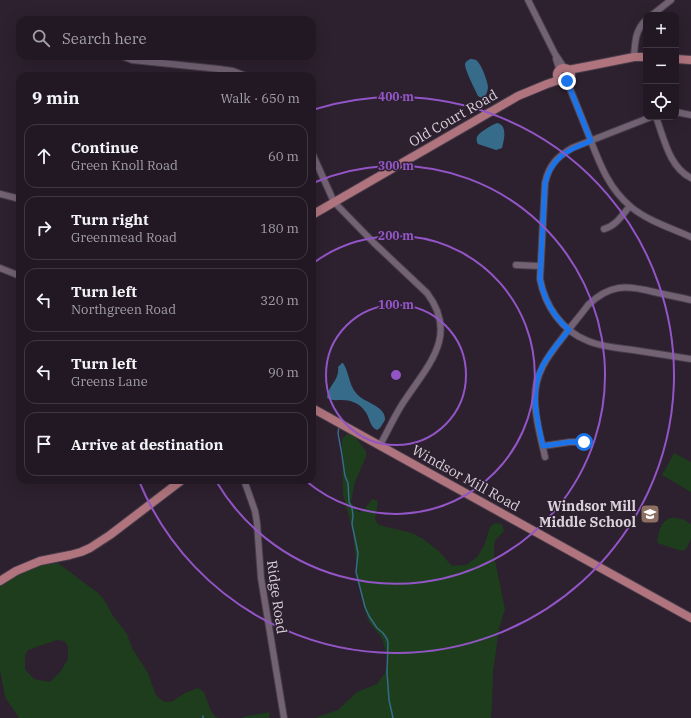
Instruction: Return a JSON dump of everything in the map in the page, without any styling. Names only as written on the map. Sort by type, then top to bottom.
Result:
[{"type":"main road","name":"Old Court Road","points":[[316,213],[503,104],[547,84],[564,74],[589,66],[634,57],[643,57]]},
{"type":"main road","points":[[679,59],[691,60]]},
{"type":"main road","name":"Windsor Mill Road","points":[[316,410],[691,618]]},
{"type":"main road","points":[[0,581],[16,571],[40,561],[70,555],[90,548],[110,535],[177,484]]},
{"type":"street","points":[[528,0],[555,54],[604,173],[611,184],[630,206],[641,214],[691,237]]},
{"type":"street","points":[[656,12],[671,0]]},
{"type":"street","points":[[634,57],[636,37],[643,24]]},
{"type":"street","points":[[132,60],[236,72]]},
{"type":"street","points":[[679,113],[691,116]]},
{"type":"street","points":[[644,120],[572,148],[556,159],[551,166],[545,183],[540,266],[541,283],[546,298],[555,315],[569,330],[588,341],[596,344],[691,359]]},
{"type":"street","points":[[657,120],[670,156],[678,168],[691,178]]},
{"type":"street","points":[[316,162],[334,202],[374,244],[428,293],[433,300],[439,318],[441,336],[436,353],[406,398],[380,445]]},
{"type":"street","points":[[0,194],[16,198]]},
{"type":"street","points":[[604,229],[616,223],[630,206]]},
{"type":"street","points":[[516,265],[540,266]]},
{"type":"street","points":[[0,268],[16,274]]},
{"type":"street","points":[[545,457],[536,409],[535,388],[538,376],[550,353],[588,305],[602,293],[617,288],[630,287],[691,300]]},
{"type":"street","points":[[543,446],[570,442],[584,442]]},
{"type":"street","name":"Ridge Road","points":[[245,484],[255,511],[257,523],[261,578],[284,718]]},
{"type":"green space","points":[[347,434],[354,435],[366,451],[366,457],[355,482],[351,502],[358,512],[364,510],[372,499],[378,501],[375,520],[379,525],[412,533],[423,539],[439,551],[452,566],[466,565],[477,557],[484,546],[490,527],[495,523],[502,524],[504,531],[495,541],[494,555],[505,609],[499,629],[493,672],[491,718],[315,718],[338,710],[357,692],[377,684],[385,673],[388,660],[382,638],[369,622],[364,608],[357,573],[353,532],[343,494],[342,439]]},
{"type":"green space","points":[[674,453],[691,462],[691,492],[662,475]]},
{"type":"green space","points":[[670,518],[681,519],[691,524],[691,539],[686,549],[682,551],[657,543],[662,525]]},
{"type":"green space","points":[[58,563],[103,598],[113,616],[127,634],[132,648],[148,673],[155,693],[160,699],[166,702],[173,701],[185,693],[198,688],[204,692],[211,711],[218,718],[19,718],[5,697],[0,670],[0,583],[37,566]],"holes":[[[57,640],[64,641],[68,646],[68,659],[60,672],[50,682],[34,679],[25,669],[25,656],[28,650]]]},
{"type":"green space","points":[[270,712],[269,718],[241,718],[247,716]]},
{"type":"water","points":[[470,59],[478,62],[484,73],[488,87],[485,97],[482,98],[478,96],[468,75],[465,64]]},
{"type":"water","points":[[497,123],[503,127],[504,130],[502,148],[496,150],[478,144],[478,135]]},
{"type":"water","points":[[342,363],[356,393],[382,411],[385,420],[377,430],[372,426],[366,412],[354,402],[332,400],[327,398],[329,390],[337,376],[338,367]]},
{"type":"waterway","points":[[339,427],[338,433],[345,476],[348,483],[349,502],[352,508],[353,516],[352,524],[358,553],[356,572],[365,607],[369,616],[387,639],[389,700],[393,718]]},
{"type":"place","name":"Windsor Mill Middle School","points":[[650,514]]},
{"type":"route","points":[[567,81],[591,141],[572,148],[556,159],[547,174],[545,183],[540,266],[541,287],[549,307],[561,323],[569,330],[550,353],[543,365],[535,388],[535,399],[543,446],[570,442],[584,442]]}]
